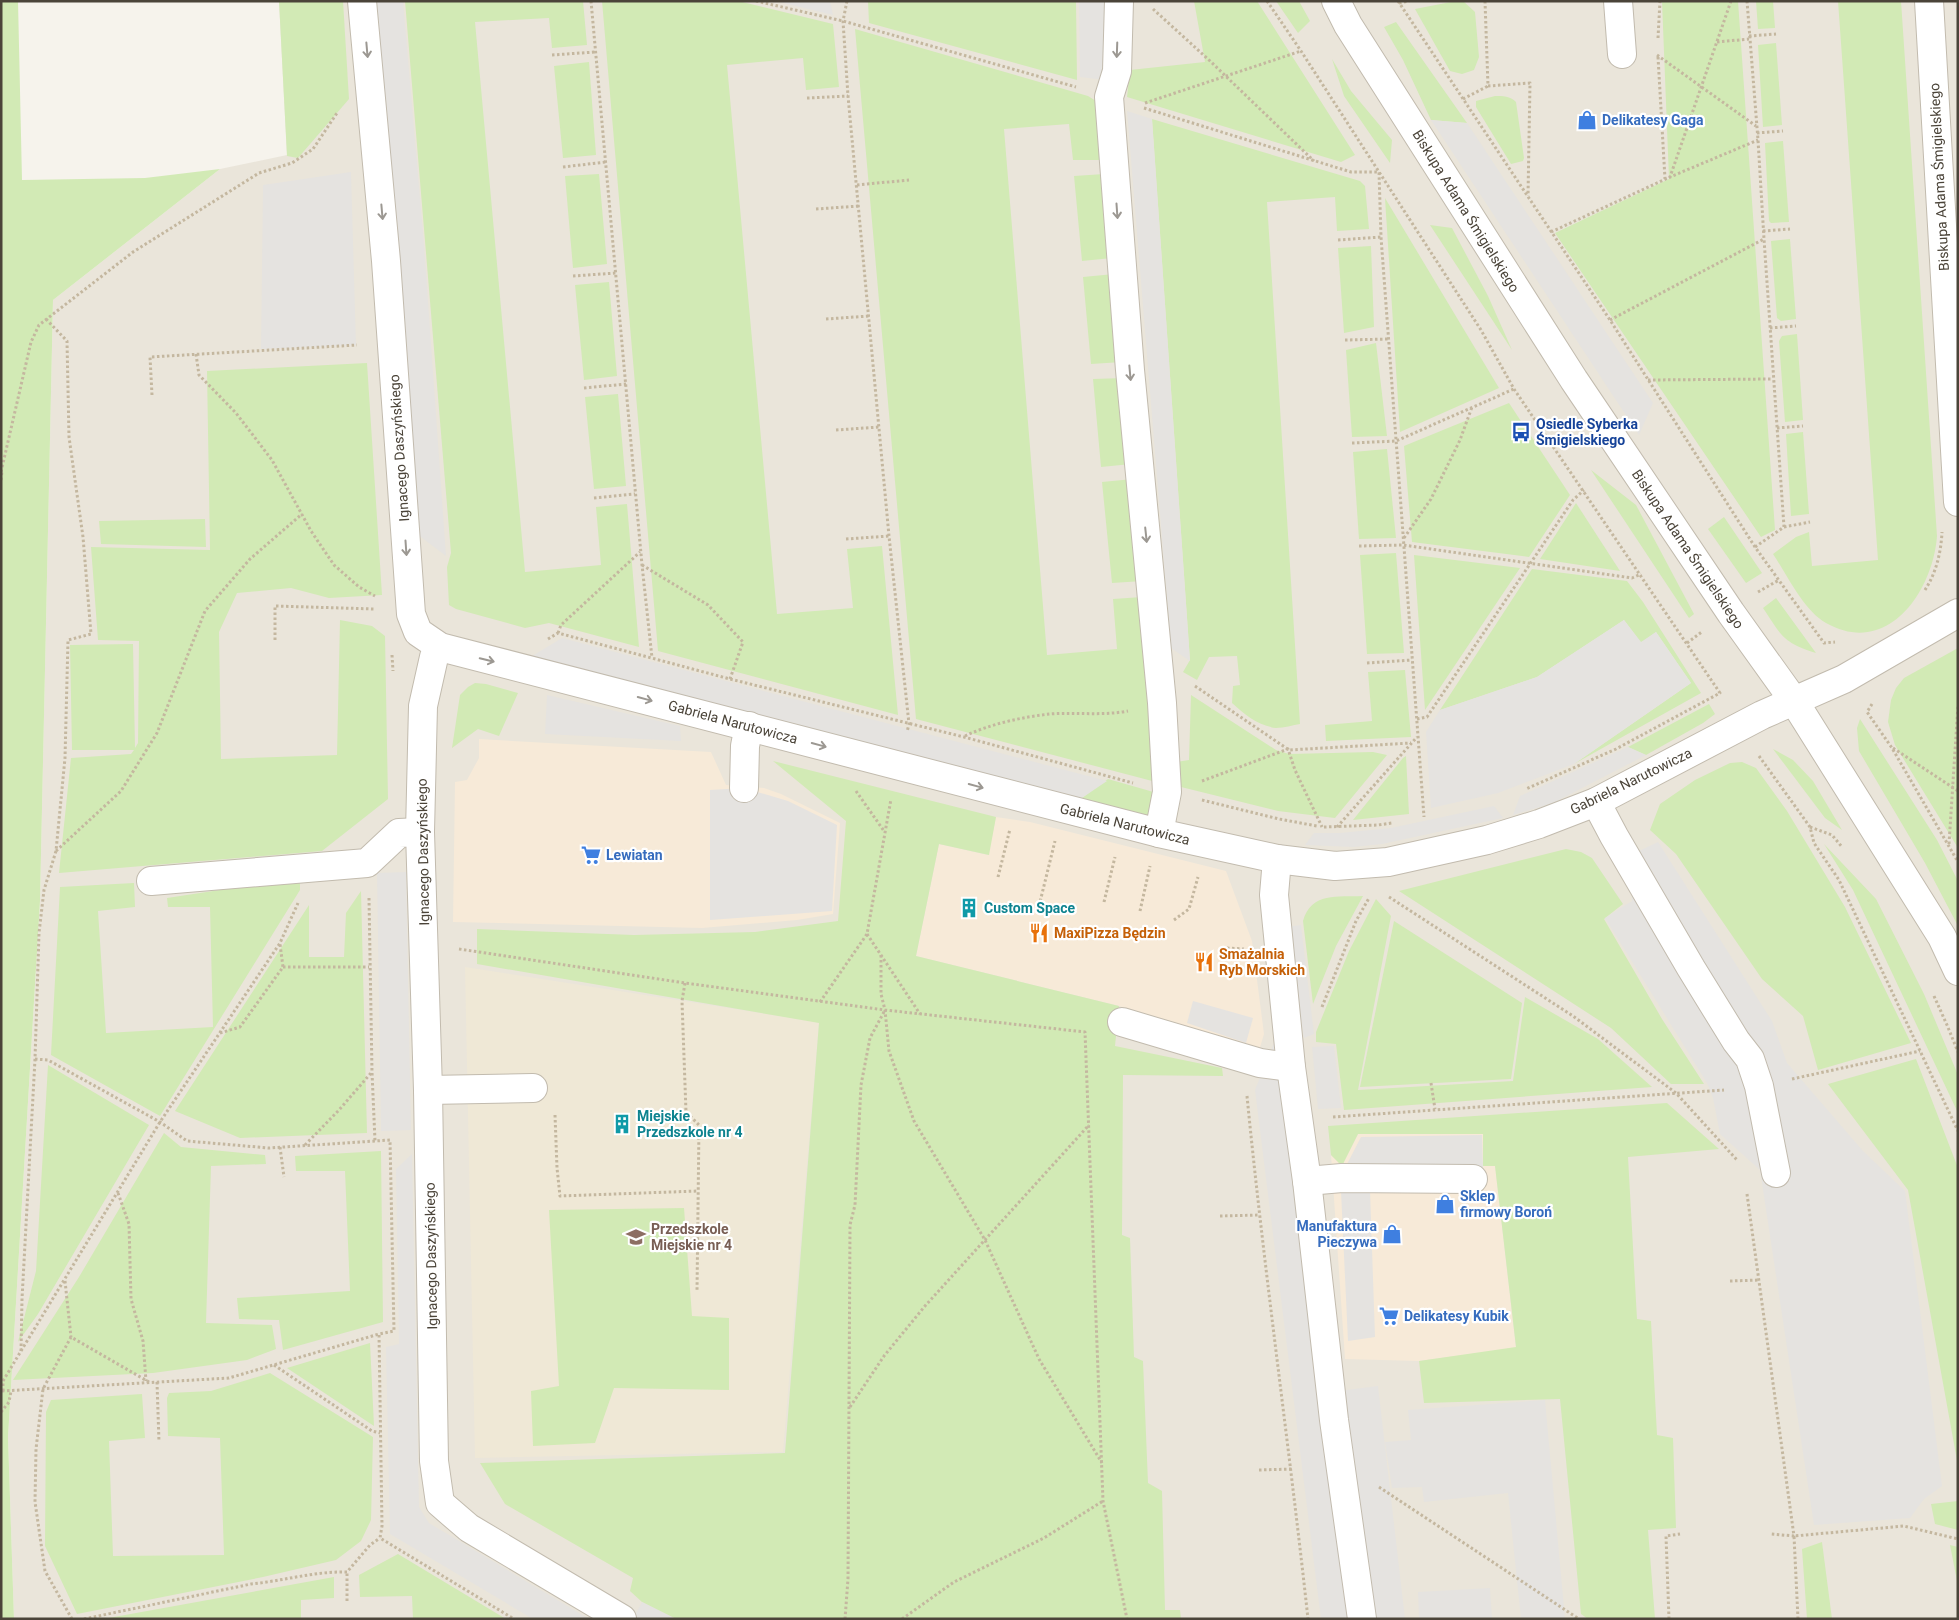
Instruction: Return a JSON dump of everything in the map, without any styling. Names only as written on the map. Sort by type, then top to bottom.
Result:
[{"type":"street","name":"Ignacego Daszyńskiego","points":[[362,1],[386,261],[411,614],[418,632],[440,647],[434,657],[423,706],[420,832],[428,1090],[434,1461],[440,1503],[469,1528],[622,1619]]},
{"type":"street","points":[[1119,1],[1117,71],[1109,97],[1130,370],[1159,674],[1173,793],[1156,846]]},
{"type":"street","name":"Biskupa Adama Śmigielskiego","points":[[1336,1],[1348,25],[1574,380],[1731,613],[1794,701],[1942,937],[1958,971]]},
{"type":"street","points":[[1618,1],[1622,54]]},
{"type":"street","name":"Biskupa Adama Śmigielskiego","points":[[1929,1],[1958,502]]},
{"type":"street","name":"Gabriela Narutowicza","points":[[440,647],[899,766],[1156,846],[1335,866],[1388,862],[1487,840],[1539,824],[1596,802],[1740,726],[1844,679],[1958,613]]},
{"type":"street","points":[[744,788],[744,746],[749,726]]},
{"type":"street","points":[[1596,802],[1691,968],[1736,1041],[1750,1059],[1759,1086],[1776,1173]]},
{"type":"street","points":[[151,881],[367,863],[399,833],[420,832]]},
{"type":"street","points":[[1277,859],[1274,895],[1291,1067],[1307,1181],[1334,1420],[1362,1619]]},
{"type":"street","points":[[1122,1022],[1260,1063],[1291,1067]]},
{"type":"street","points":[[428,1090],[533,1088]]},
{"type":"street","points":[[1307,1181],[1342,1178],[1473,1179]]},
{"type":"path","points":[[591,1],[635,494],[652,658]]},
{"type":"path","points":[[820,1002],[867,934],[884,832],[909,724],[889,536],[848,96],[843,21],[848,1]]},
{"type":"path","points":[[1266,1],[1301,51],[1481,330],[1514,389],[1720,693],[1616,749],[1520,791]]},
{"type":"path","points":[[1409,1],[1398,2],[1610,320],[1755,547],[1824,643]]},
{"type":"path","points":[[1485,1],[1488,86]]},
{"type":"path","points":[[1660,1],[1658,55],[1666,179]]},
{"type":"path","points":[[1670,177],[1731,1]]},
{"type":"path","points":[[1747,1],[1784,527]]},
{"type":"path","points":[[1149,6],[1226,76],[1314,161]]},
{"type":"path","points":[[1718,42],[1776,34]]},
{"type":"path","points":[[1136,106],[1301,51]]},
{"type":"path","points":[[552,55],[595,52]]},
{"type":"path","points":[[1658,55],[1756,126]]},
{"type":"path","points":[[1463,99],[1488,86],[1530,83],[1528,196]]},
{"type":"path","points":[[807,98],[848,96]]},
{"type":"path","points":[[1,480],[31,342],[39,325],[133,252],[259,173],[292,163],[313,149],[332,117],[339,111]]},
{"type":"path","points":[[1757,133],[1783,131]]},
{"type":"path","points":[[1551,232],[1670,177],[1758,140]]},
{"type":"path","points":[[563,166],[606,162]]},
{"type":"path","points":[[857,186],[909,180]]},
{"type":"path","points":[[816,209],[858,206]]},
{"type":"path","points":[[1763,232],[1790,229]]},
{"type":"path","points":[[1338,240],[1381,237],[1424,817]]},
{"type":"path","points":[[1610,320],[1764,239]]},
{"type":"path","points":[[573,276],[616,273]]},
{"type":"path","points":[[826,319],[869,316]]},
{"type":"path","points":[[21,1351],[38,933],[44,890],[56,851],[65,758],[68,640],[91,634],[83,537],[70,438],[67,341],[46,319]]},
{"type":"path","points":[[1770,328],[1796,326]]},
{"type":"path","points":[[1345,340],[1389,339]]},
{"type":"path","points":[[152,395],[150,357],[366,344]]},
{"type":"path","points":[[196,354],[199,375],[236,413],[272,460],[311,531],[334,564],[359,587],[378,599]]},
{"type":"path","points":[[1648,380],[1773,379]]},
{"type":"path","points":[[584,388],[626,384]]},
{"type":"path","points":[[1352,444],[1396,441],[1514,389]]},
{"type":"path","points":[[1403,539],[1431,499],[1460,440],[1472,406]]},
{"type":"path","points":[[1777,428],[1804,426]]},
{"type":"path","points":[[836,430],[879,427]]},
{"type":"path","points":[[1416,719],[1428,717],[1573,500],[1584,490]]},
{"type":"path","points":[[594,498],[635,494]]},
{"type":"path","points":[[56,851],[121,791],[157,733],[205,611],[250,559],[302,514]]},
{"type":"path","points":[[1755,547],[1784,527],[1810,522]]},
{"type":"path","points":[[846,539],[889,536]]},
{"type":"path","points":[[1359,546],[1404,544],[1632,578],[1640,574]]},
{"type":"path","points":[[542,643],[558,633],[562,625],[641,552]]},
{"type":"path","points":[[642,565],[708,605],[743,642],[730,680]]},
{"type":"path","points":[[1754,595],[1779,580]]},
{"type":"path","points":[[275,640],[275,606],[381,609]]},
{"type":"path","points":[[1687,643],[1706,629]]},
{"type":"path","points":[[558,633],[730,680],[964,737],[1173,793],[1279,819],[1322,827],[1378,826],[1396,822]]},
{"type":"path","points":[[1367,663],[1412,660]]},
{"type":"path","points":[[1159,674],[1178,674],[1288,749],[1295,770],[1322,827]]},
{"type":"path","points":[[964,737],[980,730],[1051,714],[1123,712],[1162,703]]},
{"type":"path","points":[[1949,845],[1958,705]]},
{"type":"path","points":[[1867,712],[1892,748],[1958,862]]},
{"type":"path","points":[[1337,827],[1418,736]]},
{"type":"path","points":[[1173,793],[1288,749],[1411,744]]},
{"type":"path","points":[[1892,748],[1958,791]]},
{"type":"path","points":[[1754,750],[1810,826],[1814,843],[1839,880],[1958,1131]]},
{"type":"path","points":[[852,785],[884,832]]},
{"type":"path","points":[[1414,819],[1433,815]]},
{"type":"path","points":[[998,877],[1007,840]]},
{"type":"path","points":[[1140,912],[1156,846]]},
{"type":"path","points":[[1039,906],[1052,853]]},
{"type":"path","points":[[1104,902],[1114,862]]},
{"type":"path","points":[[367,863],[375,1141]]},
{"type":"path","points":[[306,867],[305,888],[280,943],[160,1122],[3,1381],[2,1391],[229,1378],[379,1334]]},
{"type":"path","points":[[1174,920],[1189,910],[1200,873]]},
{"type":"path","points":[[1382,893],[1573,1016],[1676,1093],[1737,1160]]},
{"type":"path","points":[[1321,1009],[1356,920],[1370,896]]},
{"type":"path","points":[[867,934],[920,1014]]},
{"type":"path","points":[[220,1033],[240,1027],[283,967],[280,943]]},
{"type":"path","points":[[424,945],[450,947],[685,984],[820,1002],[1085,1032],[1103,1501],[1127,1619]]},
{"type":"path","points":[[881,955],[881,994],[886,1010],[889,1051],[914,1121],[985,1240],[1039,1359],[1102,1464]]},
{"type":"path","points":[[283,967],[369,967]]},
{"type":"path","points":[[685,984],[682,1001],[686,1112],[699,1125],[697,1291]]},
{"type":"path","points":[[845,1619],[848,1579],[850,1225],[855,1205],[861,1085],[870,1038],[886,1010]]},
{"type":"path","points":[[1326,1117],[1759,1086],[1920,1051]]},
{"type":"path","points":[[34,1059],[48,1060],[160,1122],[187,1141],[270,1148],[390,1140]]},
{"type":"path","points":[[1260,1063],[1247,1094],[1308,1619]]},
{"type":"path","points":[[305,1146],[372,1072]]},
{"type":"path","points":[[1432,1083],[1435,1110]]},
{"type":"path","points":[[850,1408],[884,1356],[925,1306],[1089,1125]]},
{"type":"path","points":[[280,1147],[284,1177]]},
{"type":"path","points":[[558,1154],[560,1196],[698,1190]]},
{"type":"path","points":[[1746,1186],[1794,1536],[1798,1619]]},
{"type":"path","points":[[118,1193],[128,1224],[131,1299],[143,1342],[148,1382]]},
{"type":"path","points":[[1220,1216],[1260,1215]]},
{"type":"path","points":[[1730,1282],[1759,1280]]},
{"type":"path","points":[[65,1281],[71,1337],[43,1388],[36,1449],[35,1502],[45,1571],[72,1619]]},
{"type":"path","points":[[71,1337],[148,1382]]},
{"type":"path","points":[[273,1365],[372,1430],[380,1433]]},
{"type":"path","points":[[157,1382],[158,1442]]},
{"type":"path","points":[[1,1412],[9,1402],[10,1391]]},
{"type":"path","points":[[1340,1458],[1389,1494],[1579,1619]]},
{"type":"path","points":[[1258,1470],[1292,1469]]},
{"type":"path","points":[[902,1619],[954,1582],[1044,1538],[1103,1501]]},
{"type":"path","points":[[1771,1534],[1794,1536],[1904,1526],[1958,1539]]},
{"type":"path","points":[[1669,1619],[1666,1536],[1680,1534]]},
{"type":"path","points":[[347,1602],[347,1572],[370,1545],[380,1538]]},
{"type":"path","points":[[84,1619],[251,1584],[278,1582],[332,1572],[347,1572]]},
{"type":"shaded area","points":[[279,1],[1958,1],[1958,1619],[14,1619],[8,1437],[40,901],[53,300],[220,169],[287,155]]},
{"type":"shaded area","points":[[377,1],[403,1],[424,245],[446,556],[417,534]]},
{"type":"shaded area","points":[[775,1],[830,1],[833,15]]},
{"type":"shaded area","points":[[1079,1],[1104,1],[1105,80],[1080,77]]},
{"type":"shaded area","points":[[1127,111],[1152,119],[1190,661],[1171,648]]},
{"type":"shaded area","points":[[1431,120],[1467,123],[1653,403],[1639,435]]},
{"type":"shaded area","points":[[351,172],[356,345],[261,349],[263,185]]},
{"type":"shaded area","points":[[1624,620],[1641,642],[1656,632],[1691,683],[1574,764],[1498,793],[1431,808],[1426,732],[1440,710],[1537,677]]},
{"type":"shaded area","points":[[562,638],[1107,781],[1076,802],[529,658]]},
{"type":"shaded area","points":[[547,695],[680,726],[681,741],[545,734]]},
{"type":"shaded area","name":"Lewiatan","points":[[479,739],[711,752],[726,785],[764,788],[781,794],[840,823],[833,914],[797,920],[702,928],[453,922],[455,782],[467,780],[479,758]]},
{"type":"shaded area","points":[[1628,747],[1646,755],[1553,803],[1513,815],[1520,796]]},
{"type":"shaded area","points":[[744,788],[788,801],[837,825],[832,911],[710,920],[710,790]]},
{"type":"shaded area","points":[[1494,806],[1503,818],[1382,844],[1354,847],[1305,845],[1314,833],[1340,833],[1391,828]]},
{"type":"shaded area","points":[[996,817],[1030,822],[1226,871],[1252,941],[1264,1034],[1258,1054],[1119,1006],[916,956],[939,844],[988,855]]},
{"type":"shaded area","points":[[1658,842],[1772,1021],[1787,1063],[1863,1151],[1905,1191],[1942,1486],[1924,1499],[1910,1518],[1814,1525],[1760,1170],[1720,1134],[1713,1098],[1707,1083],[1605,918],[1632,901],[1635,853]]},
{"type":"shaded area","points":[[406,872],[411,1130],[381,1131],[377,873]]},
{"type":"shaded area","points":[[1301,925],[1314,1034],[1304,1038],[1287,927]]},
{"type":"shaded area","name":"Przedszkole Miejskie nr 4","points":[[465,967],[819,1022],[783,1452],[475,1458]]},
{"type":"shaded area","points":[[1193,1001],[1253,1018],[1246,1043],[1187,1023]]},
{"type":"shaded area","points":[[1278,1033],[1323,1393],[1378,1386],[1405,1619],[1321,1619],[1255,1090]]},
{"type":"shaded area","points":[[1334,1046],[1341,1108],[1318,1109],[1312,1047]]},
{"type":"shaded area","points":[[1358,1134],[1484,1134],[1483,1165],[1495,1165],[1516,1348],[1419,1361],[1345,1359],[1331,1155],[1342,1165]]},
{"type":"shaded area","points":[[1482,1135],[1483,1169],[1345,1168],[1361,1137]]},
{"type":"shaded area","points":[[412,1154],[419,1507],[429,1523],[589,1619],[533,1619],[390,1534],[386,1347],[399,1344],[396,1169]]},
{"type":"shaded area","points":[[1370,1190],[1375,1337],[1348,1341],[1341,1191]]},
{"type":"shaded area","points":[[1545,1400],[1565,1619],[1521,1619],[1508,1493],[1424,1502],[1422,1487],[1392,1488],[1385,1442],[1411,1440],[1408,1410]]},
{"type":"shaded area","points":[[1490,1588],[1492,1619],[1419,1619],[1418,1592]]},
{"type":"shaded area","points":[[642,1602],[676,1619],[633,1619]]},
{"type":"green space","points":[[1,1],[18,1],[22,180],[145,178],[220,169],[53,300],[40,901],[8,1437],[14,1619],[1,1619]]},
{"type":"green space","points":[[279,1],[343,1],[349,99],[298,158],[287,156]]},
{"type":"green space","points":[[405,1],[583,1],[587,45],[552,48],[549,18],[475,22],[525,572],[601,565],[596,507],[627,504],[639,647],[549,623],[525,628],[456,609],[449,605],[447,567],[451,553]]},
{"type":"green space","points":[[602,1],[738,1],[833,24],[839,87],[806,90],[803,58],[727,65],[777,614],[853,608],[847,549],[882,546],[898,715],[658,651]]},
{"type":"green space","points":[[868,1],[1076,1],[1077,80],[869,23]]},
{"type":"green space","points":[[1194,1],[1257,1],[1355,155],[1341,162],[1127,97],[1130,70],[1205,62]]},
{"type":"green space","points":[[1276,1],[1299,1],[1310,21],[1298,33]]},
{"type":"green space","points":[[1463,1],[1475,12],[1479,57],[1474,70],[1462,74],[1450,71],[1415,9]]},
{"type":"green space","points":[[1662,1],[1738,1],[1775,530],[1761,537],[1555,233],[1669,179]]},
{"type":"green space","points":[[1756,1],[1773,1],[1775,28],[1758,29]]},
{"type":"green space","points":[[1838,1],[1901,1],[1937,536],[1934,557],[1927,578],[1916,597],[1903,613],[1887,625],[1869,632],[1848,632],[1826,623],[1818,617],[1803,601],[1773,554],[1796,537],[1809,532],[1812,566],[1878,560]]},
{"type":"green space","points":[[1396,22],[1467,123],[1431,120],[1403,60],[1384,27]]},
{"type":"green space","points":[[855,29],[1088,96],[1096,101],[1103,160],[1073,160],[1069,124],[1004,129],[1047,655],[1117,649],[1113,599],[1142,597],[1156,782],[916,719]]},
{"type":"green space","points":[[1776,43],[1782,125],[1763,127],[1758,45]]},
{"type":"green space","points":[[1332,59],[1351,91],[1392,140],[1390,163],[1344,96]]},
{"type":"green space","points":[[589,62],[596,155],[563,158],[554,66]]},
{"type":"green space","points":[[1495,96],[1509,97],[1516,102],[1523,161],[1511,164],[1476,107],[1476,101]]},
{"type":"green space","points":[[1152,119],[1360,181],[1365,186],[1369,229],[1337,231],[1335,197],[1267,202],[1300,724],[1279,728],[1270,727],[1253,719],[1232,703],[1233,686],[1240,685],[1237,656],[1209,657],[1197,680],[1183,672],[1190,660]]},
{"type":"green space","points":[[1783,141],[1789,222],[1771,223],[1769,221],[1765,143]]},
{"type":"green space","points":[[599,174],[607,264],[573,268],[565,176]]},
{"type":"green space","points":[[1104,174],[1112,258],[1082,261],[1074,176]]},
{"type":"green space","points":[[1385,198],[1499,388],[1400,432]]},
{"type":"green space","points":[[1430,225],[1452,228],[1488,296],[1512,350]]},
{"type":"green space","points":[[1790,239],[1796,319],[1781,321],[1777,318],[1771,241]]},
{"type":"green space","points":[[1371,246],[1374,327],[1344,333],[1338,248]]},
{"type":"green space","points":[[1114,274],[1122,362],[1091,364],[1083,277]]},
{"type":"green space","points":[[609,282],[617,376],[584,380],[575,285]]},
{"type":"green space","points":[[1797,334],[1803,420],[1785,422],[1779,341],[1782,336]]},
{"type":"green space","points":[[1376,343],[1387,436],[1352,437],[1346,350]]},
{"type":"green space","points":[[367,363],[382,595],[329,598],[291,588],[237,593],[219,632],[221,759],[337,755],[340,620],[372,626],[385,636],[388,799],[322,851],[59,873],[71,758],[131,754],[134,750],[72,750],[70,645],[133,644],[135,748],[138,743],[139,641],[98,640],[91,547],[210,550],[207,371]]},
{"type":"green space","points":[[1124,378],[1131,464],[1101,467],[1093,379]]},
{"type":"green space","points":[[618,394],[626,486],[594,489],[585,397]]},
{"type":"green space","points":[[1509,403],[1570,495],[1529,557],[1412,542],[1404,446]]},
{"type":"green space","points":[[1803,432],[1809,514],[1791,516],[1786,434]]},
{"type":"green space","points":[[1387,449],[1396,538],[1359,539],[1353,452]]},
{"type":"green space","points":[[1591,470],[1636,505],[1694,614],[1689,618]]},
{"type":"green space","points":[[1133,479],[1143,581],[1112,583],[1102,482]]},
{"type":"green space","points":[[1576,503],[1620,571],[1540,559]]},
{"type":"green space","points":[[1724,517],[1762,573],[1746,583],[1708,529]]},
{"type":"green space","points":[[205,519],[206,547],[101,544],[99,521]]},
{"type":"green space","points":[[1396,553],[1404,653],[1367,654],[1360,555]]},
{"type":"green space","points":[[1414,555],[1520,568],[1425,710]]},
{"type":"green space","points":[[1532,569],[1627,581],[1643,602],[1701,693],[1574,764],[1691,683],[1656,632],[1641,643],[1624,620],[1537,677],[1440,710]]},
{"type":"green space","points":[[1776,598],[1816,653],[1796,645],[1779,632],[1763,608]]},
{"type":"green space","points":[[1958,648],[1958,848],[1895,745],[1888,722],[1891,700],[1896,688],[1904,678]]},
{"type":"green space","points":[[1405,670],[1411,737],[1326,741],[1325,725],[1372,721],[1368,672]]},
{"type":"green space","points":[[475,683],[486,684],[518,693],[499,736],[478,729],[452,748],[460,695]]},
{"type":"green space","points":[[1191,695],[1276,750],[1289,754],[1373,752],[1387,755],[1335,818],[1278,811],[1177,786],[1176,762],[1189,760]]},
{"type":"green space","points":[[1709,704],[1715,714],[1703,723],[1646,755],[1628,747]]},
{"type":"green space","points":[[1860,719],[1937,840],[1958,881],[1958,926],[1925,863],[1859,751],[1857,728]]},
{"type":"green space","points":[[1773,749],[1793,760],[1813,781],[1842,830],[1825,818]]},
{"type":"green space","points":[[1406,756],[1409,814],[1353,820],[1403,758]]},
{"type":"green space","points":[[773,761],[996,817],[989,855],[939,844],[916,956],[1119,1006],[1115,1046],[1222,1068],[1223,1076],[1123,1075],[1122,1235],[1130,1238],[1134,1357],[1143,1361],[1148,1483],[1162,1491],[1165,1610],[1180,1610],[1181,1619],[676,1619],[642,1602],[630,1591],[633,1578],[505,1504],[480,1463],[785,1453],[819,1023],[477,964],[477,929],[634,935],[755,932],[838,921],[846,821]]},
{"type":"green space","points":[[1742,762],[1756,768],[1787,811],[1845,907],[1911,1043],[1818,1070],[1803,1016],[1762,979],[1676,854],[1650,830],[1660,804],[1695,780],[1730,763]]},
{"type":"green space","points":[[1108,779],[1157,793],[1152,821],[1076,802]]},
{"type":"green space","points":[[1824,844],[1876,899],[1924,994],[1958,1075],[1958,1113],[1853,890]]},
{"type":"green space","points":[[1566,849],[1581,852],[1592,858],[1623,904],[1604,919],[1662,1019],[1704,1084],[1671,1084],[1611,1028],[1399,891]]},
{"type":"green space","points":[[300,878],[300,890],[160,1116],[51,1055],[60,887],[134,883],[135,907],[98,911],[106,1033],[213,1027],[210,907],[168,907],[167,898]]},
{"type":"green space","points":[[361,891],[367,1133],[240,1138],[175,1111],[309,905],[309,957],[344,957],[346,913]]},
{"type":"green space","points":[[1363,896],[1336,946],[1313,1004],[1303,921],[1307,912],[1312,905],[1327,898]]},
{"type":"green space","points":[[1376,899],[1391,916],[1358,1090],[1513,1081],[1525,997],[1598,1039],[1652,1087],[1344,1110],[1336,1044],[1316,1042],[1316,1032],[1349,951]]},
{"type":"green space","points":[[1394,921],[1522,1003],[1511,1079],[1360,1087]]},
{"type":"green space","points":[[1916,1059],[1958,1168],[1958,1466],[1908,1190],[1828,1084]]},
{"type":"green space","points":[[48,1065],[149,1125],[38,1314],[18,1342],[36,1271]]},
{"type":"green space","points":[[1667,1103],[1719,1149],[1628,1157],[1637,1319],[1651,1321],[1657,1435],[1673,1438],[1676,1528],[1648,1530],[1655,1619],[1588,1619],[1581,1614],[1560,1399],[1424,1403],[1419,1361],[1516,1347],[1495,1166],[1483,1166],[1483,1134],[1358,1134],[1342,1166],[1331,1155],[1328,1126]]},
{"type":"green space","points":[[164,1133],[181,1147],[265,1155],[266,1164],[211,1166],[206,1323],[272,1325],[276,1349],[247,1360],[153,1373],[13,1380],[79,1277]]},
{"type":"green space","points":[[381,1151],[383,1322],[283,1350],[279,1320],[239,1319],[237,1298],[350,1291],[345,1171],[296,1171],[295,1156]]},
{"type":"green space","points":[[684,1208],[692,1316],[729,1318],[729,1390],[614,1388],[595,1443],[533,1446],[531,1391],[559,1386],[549,1210]]},
{"type":"green space","points":[[370,1343],[374,1426],[287,1368]]},
{"type":"green space","points":[[270,1373],[373,1437],[371,1520],[361,1541],[336,1560],[263,1577],[77,1614],[45,1546],[46,1412],[51,1400],[142,1394],[145,1438],[109,1441],[113,1556],[224,1555],[220,1438],[168,1436],[167,1398],[169,1393],[211,1391]]},
{"type":"green space","points":[[1958,1501],[1958,1530],[1935,1524],[1931,1504]]},
{"type":"green space","points":[[1822,1542],[1832,1619],[1807,1619],[1802,1549]]},
{"type":"green space","points":[[1950,1545],[1958,1547],[1958,1586]]},
{"type":"green space","points":[[398,1554],[506,1619],[413,1619],[412,1596],[360,1597],[359,1575]]},
{"type":"green space","points":[[334,1577],[334,1598],[301,1600],[301,1619],[103,1619]]},
{"type":"place","name":"Delikatesy Gaga","points":[[1587,120]]},
{"type":"place","name":"Osiedle Syberka Śmigielskiego","points":[[1521,432]]},
{"type":"place","name":"Lewiatan","points":[[591,855]]},
{"type":"place","name":"Custom Space","points":[[969,908]]},
{"type":"place","name":"MaxiPizza Będzin","points":[[1039,933]]},
{"type":"place","name":"Smażalnia Ryb Morskich","points":[[1204,962]]},
{"type":"place","name":"Miejskie Przedszkole nr 4","points":[[622,1124]]},
{"type":"place","name":"Sklep firmowy Boroń","points":[[1445,1204]]},
{"type":"place","name":"Manufaktura Pieczywa","points":[[1392,1234]]},
{"type":"place","name":"Przedszkole Miejskie nr 4","points":[[636,1237]]},
{"type":"place","name":"Delikatesy Kubik","points":[[1389,1316]]}]
